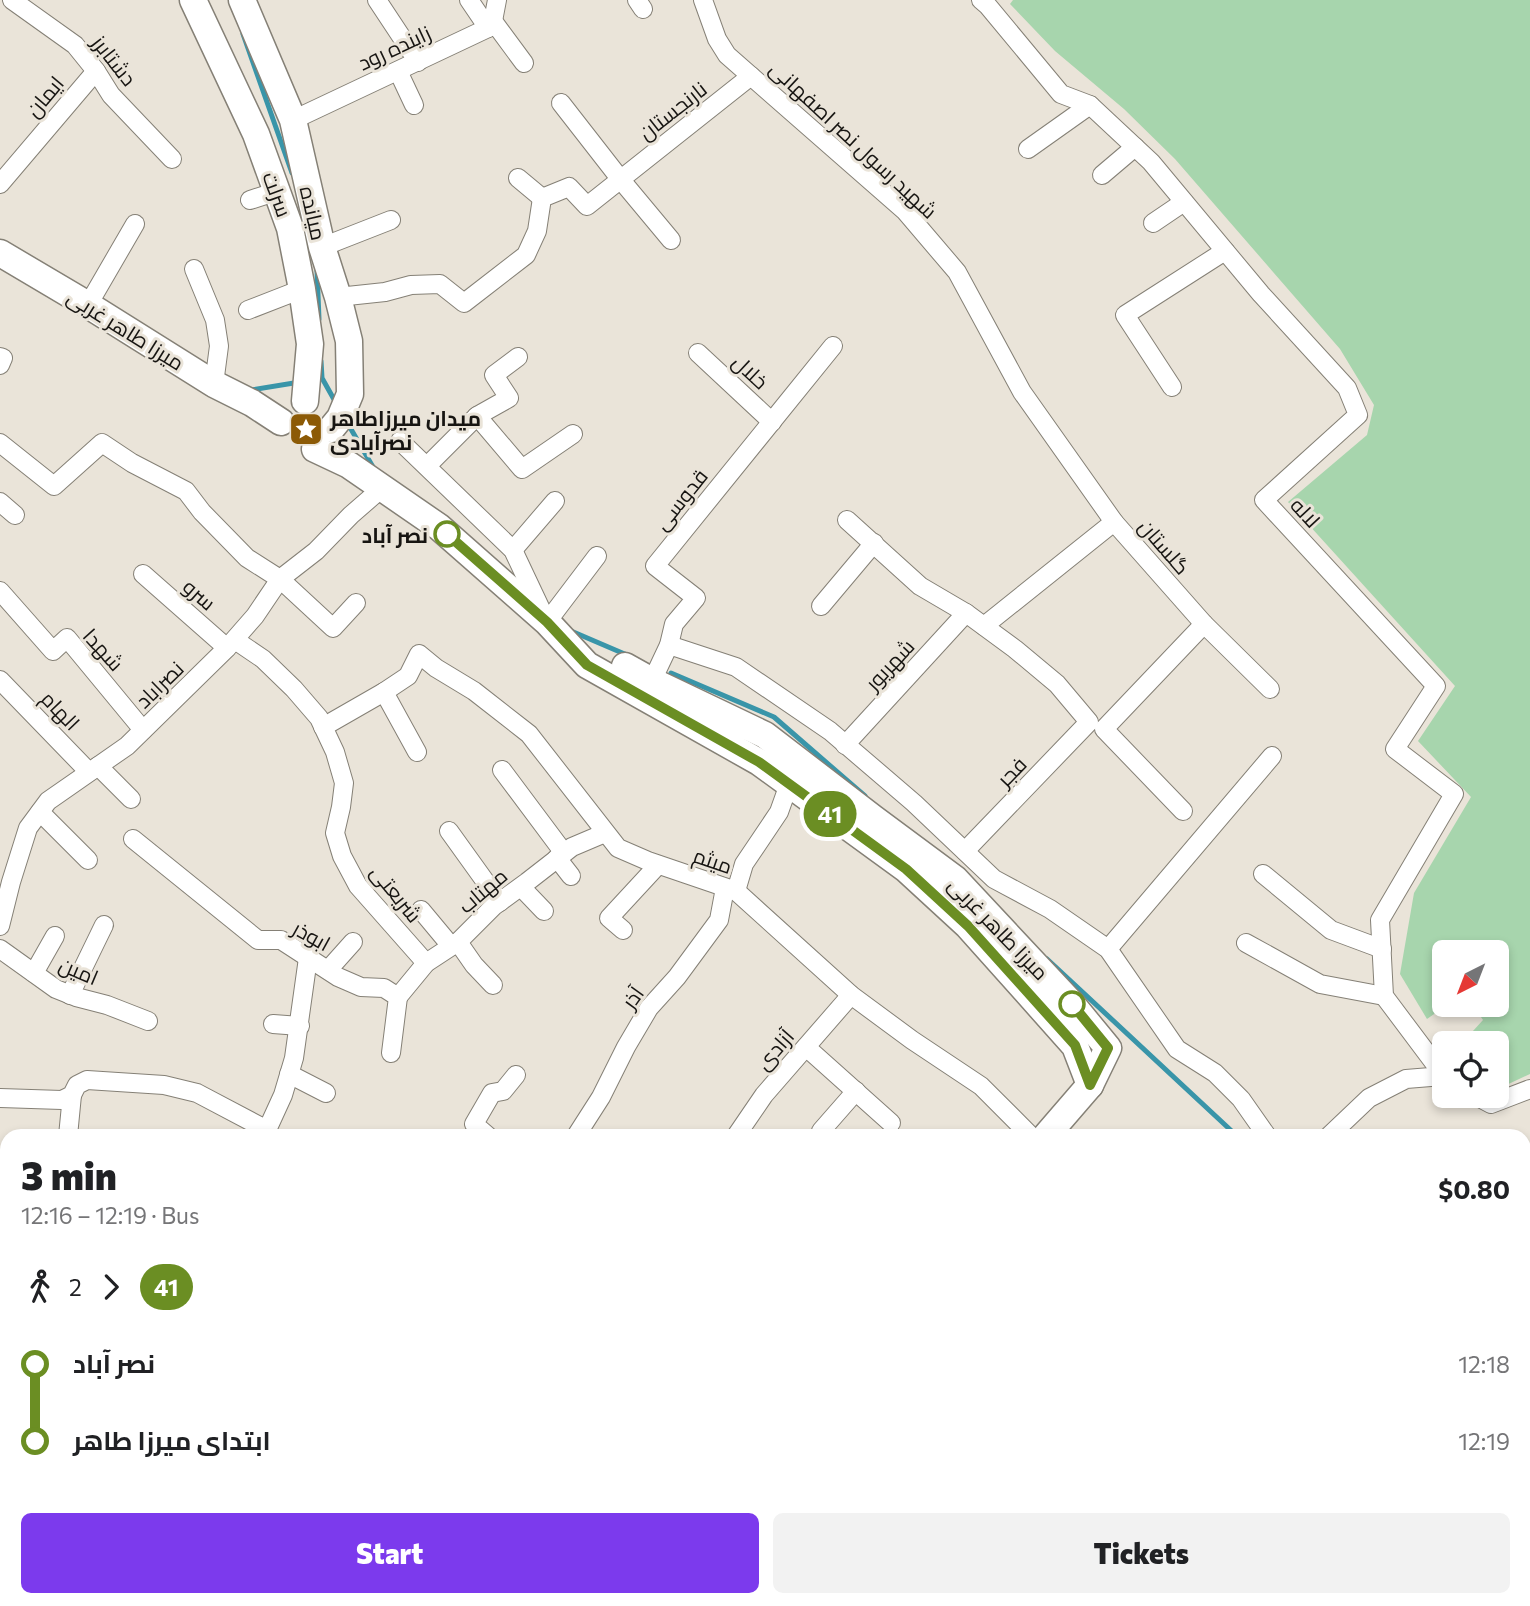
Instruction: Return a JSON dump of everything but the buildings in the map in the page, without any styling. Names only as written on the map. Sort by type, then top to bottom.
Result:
[{"type":"main road","name":"سرلت","points":[[193,0],[275,127],[278,191],[290,228],[310,344],[293,409]]},
{"type":"main road","name":"میانده","points":[[242,0],[275,127],[322,247],[349,341],[350,394],[332,428]]},
{"type":"main road","name":"میرزا طاهر غربی","points":[[0,253],[214,384],[252,403],[320,410],[327,418],[349,465],[439,527],[547,622],[587,665],[759,762],[906,869],[968,926],[1075,1045],[1090,1085]]},
{"type":"main road","name":"میرزا طاهر غربی","points":[[293,409],[283,432],[287,440],[297,447],[306,450],[332,428]]},
{"type":"main road","name":"میرزا طاهر غربی","points":[[547,622],[652,681],[765,735],[956,879],[1071,1003],[1108,1048],[1090,1085]]},
{"type":"main road","points":[[1052,1129],[1090,1085]]},
{"type":"street","name":"دشتابرز","points":[[12,0],[75,45],[111,95],[172,159]]},
{"type":"street","points":[[377,0],[418,62]]},
{"type":"street","points":[[469,0],[524,63]]},
{"type":"street","points":[[490,24],[498,0]]},
{"type":"street","name":"شهید رسول نصر اصفهانی","points":[[703,0],[717,39],[727,55],[905,211],[957,272],[1022,392],[1114,522]]},
{"type":"street","name":"لاله","points":[[981,0],[1061,94],[1090,105],[1151,162],[1261,294],[1347,388],[1358,415],[1265,500],[1436,687],[1395,749],[1454,794],[1380,920],[1384,996]]},
{"type":"street","name":"زاینده رود","points":[[275,127],[418,62],[490,24]]},
{"type":"street","name":"ایمان","points":[[0,184],[96,71]]},
{"type":"street","points":[[398,71],[414,105]]},
{"type":"street","name":"نارنجستان","points":[[542,198],[569,187],[587,206],[751,76]]},
{"type":"street","points":[[561,103],[671,240]]},
{"type":"street","points":[[1028,149],[1090,105]]},
{"type":"street","points":[[1102,175],[1135,147]]},
{"type":"street","points":[[338,297],[385,292],[411,285],[440,284],[464,303],[526,255],[537,231],[542,198],[518,178]]},
{"type":"street","points":[[250,200],[278,191]]},
{"type":"street","points":[[1153,223],[1184,202]]},
{"type":"street","points":[[322,247],[391,220]]},
{"type":"street","points":[[88,305],[135,224]]},
{"type":"street","points":[[1172,387],[1125,315],[1225,251]]},
{"type":"street","points":[[194,269],[215,320],[219,346],[214,384]]},
{"type":"street","points":[[248,310],[302,289]]},
{"type":"street","name":"قدوسی","points":[[652,681],[669,645],[674,624],[696,598],[655,566],[834,346]]},
{"type":"street","name":"خلال","points":[[698,353],[772,422]]},
{"type":"street","points":[[0,357],[3,358],[0,365]]},
{"type":"street","points":[[427,466],[477,416],[509,398],[494,375],[518,357]]},
{"type":"street","points":[[477,416],[522,469],[573,434]]},
{"type":"street","points":[[400,441],[513,550],[547,622],[597,556]]},
{"type":"street","points":[[0,443],[54,485],[102,443],[132,463],[186,491],[202,512],[247,558],[280,579],[332,628],[356,603]]},
{"type":"street","name":"نصراباد","points":[[0,926],[28,828],[48,801],[127,746],[231,644],[255,616],[280,579],[316,551],[382,488]]},
{"type":"street","points":[[513,550],[555,501]]},
{"type":"street","points":[[0,502],[15,514]]},
{"type":"street","points":[[847,520],[920,586],[984,626]]},
{"type":"street","name":"گلستان","points":[[984,626],[1114,522],[1204,624],[1270,689]]},
{"type":"street","points":[[821,607],[874,544]]},
{"type":"street","name":"سرو","points":[[143,574],[231,644]]},
{"type":"street","name":"شهدا","points":[[0,591],[52,651],[67,638],[143,730]]},
{"type":"street","name":"شهریور","points":[[845,744],[966,613]]},
{"type":"street","points":[[1183,811],[1104,729],[1204,624]]},
{"type":"street","name":"فجر","points":[[965,851],[1089,722],[1057,684],[984,626]]},
{"type":"street","name":"شریعتی","points":[[231,644],[262,659],[294,689],[319,718],[335,752],[344,783],[335,833],[342,856],[358,886],[426,963]]},
{"type":"street","points":[[669,645],[736,667],[830,731],[914,803],[994,879],[1050,909],[1108,949],[1177,1049],[1215,1073],[1241,1099],[1263,1129]]},
{"type":"street","name":"میثم","points":[[384,692],[408,677],[419,654],[436,668],[474,691],[529,734],[618,848],[730,890],[851,995],[981,1086],[1024,1129]]},
{"type":"street","name":"الهام","points":[[0,681],[94,769],[131,799]]},
{"type":"street","points":[[323,727],[384,692],[417,752]]},
{"type":"street","points":[[1108,949],[1272,756]]},
{"type":"street","points":[[502,769],[561,856],[571,876]]},
{"type":"street","name":"آذر","points":[[580,1129],[649,1008],[692,959],[719,920],[730,890],[779,811],[789,784]]},
{"type":"street","points":[[40,812],[88,860]]},
{"type":"street","points":[[449,831],[500,902]]},
{"type":"street","name":"مهتاب","points":[[398,997],[426,963],[454,944],[500,902],[572,847],[606,833]]},
{"type":"street","name":"ابوذر","points":[[133,839],[258,940],[281,940],[338,977],[362,987],[384,988],[398,997]]},
{"type":"street","points":[[623,930],[608,918],[658,865]]},
{"type":"street","points":[[1263,874],[1331,930],[1382,949]]},
{"type":"street","points":[[521,887],[544,911]]},
{"type":"street","points":[[421,910],[492,985]]},
{"type":"street","points":[[70,995],[104,925]]},
{"type":"street","points":[[34,973],[55,936]]},
{"type":"street","points":[[328,971],[353,942]]},
{"type":"street","points":[[1246,943],[1320,985],[1384,996],[1432,1060]]},
{"type":"street","name":"امین","points":[[0,949],[56,989],[148,1021]]},
{"type":"street","points":[[267,1129],[295,1058],[308,958]]},
{"type":"street","name":"آزادی","points":[[741,1129],[764,1095],[851,995]]},
{"type":"street","points":[[391,1054],[398,997]]},
{"type":"street","points":[[273,1024],[300,1026]]},
{"type":"street","points":[[806,1047],[891,1123]]},
{"type":"street","points":[[289,1074],[326,1093]]},
{"type":"street","points":[[480,1129],[474,1124],[492,1093],[503,1091],[516,1075]]},
{"type":"street","points":[[1336,1129],[1369,1098],[1406,1079],[1432,1077]]},
{"type":"street","points":[[69,1129],[72,1095],[77,1085],[87,1080],[164,1085],[197,1093],[265,1129]]},
{"type":"street","points":[[822,1129],[856,1091]]},
{"type":"street","points":[[0,1098],[62,1100],[72,1095]]},
{"type":"street","points":[[1509,1100],[1527,1096]]},
{"type":"green space","points":[[1013,0],[1530,0],[1530,1074],[1509,1084],[1509,1031],[1473,1031],[1483,1020],[1481,1017],[1509,1017],[1509,940],[1432,940],[1432,1016],[1427,1019],[1400,974],[1414,893],[1471,797],[1418,741],[1455,686],[1288,502],[1367,435],[1374,405],[1340,349],[1175,159],[1124,109],[1055,51],[1010,4]]},
{"type":"waterway","points":[[243,34],[292,173]]},
{"type":"waterway","points":[[317,270],[319,319]]},
{"type":"waterway","points":[[321,361],[322,378],[336,403]]},
{"type":"waterway","points":[[251,390],[300,382]]},
{"type":"waterway","points":[[348,424],[373,467]]},
{"type":"waterway","points":[[571,631],[627,655]]},
{"type":"waterway","points":[[671,673],[774,717],[865,796]]},
{"type":"waterway","points":[[1047,959],[1229,1129]]},
{"type":"bus line","name":"41","points":[[447,534],[547,622],[587,665],[759,762],[906,869],[968,926],[1075,1045],[1090,1085],[1108,1048],[1072,1004]]},
{"type":"place","name":"میدان میرزاطاهر نصرآبادی","points":[[306,429]]},
{"type":"place","name":"نصر آباد","points":[[447,534]]}]
